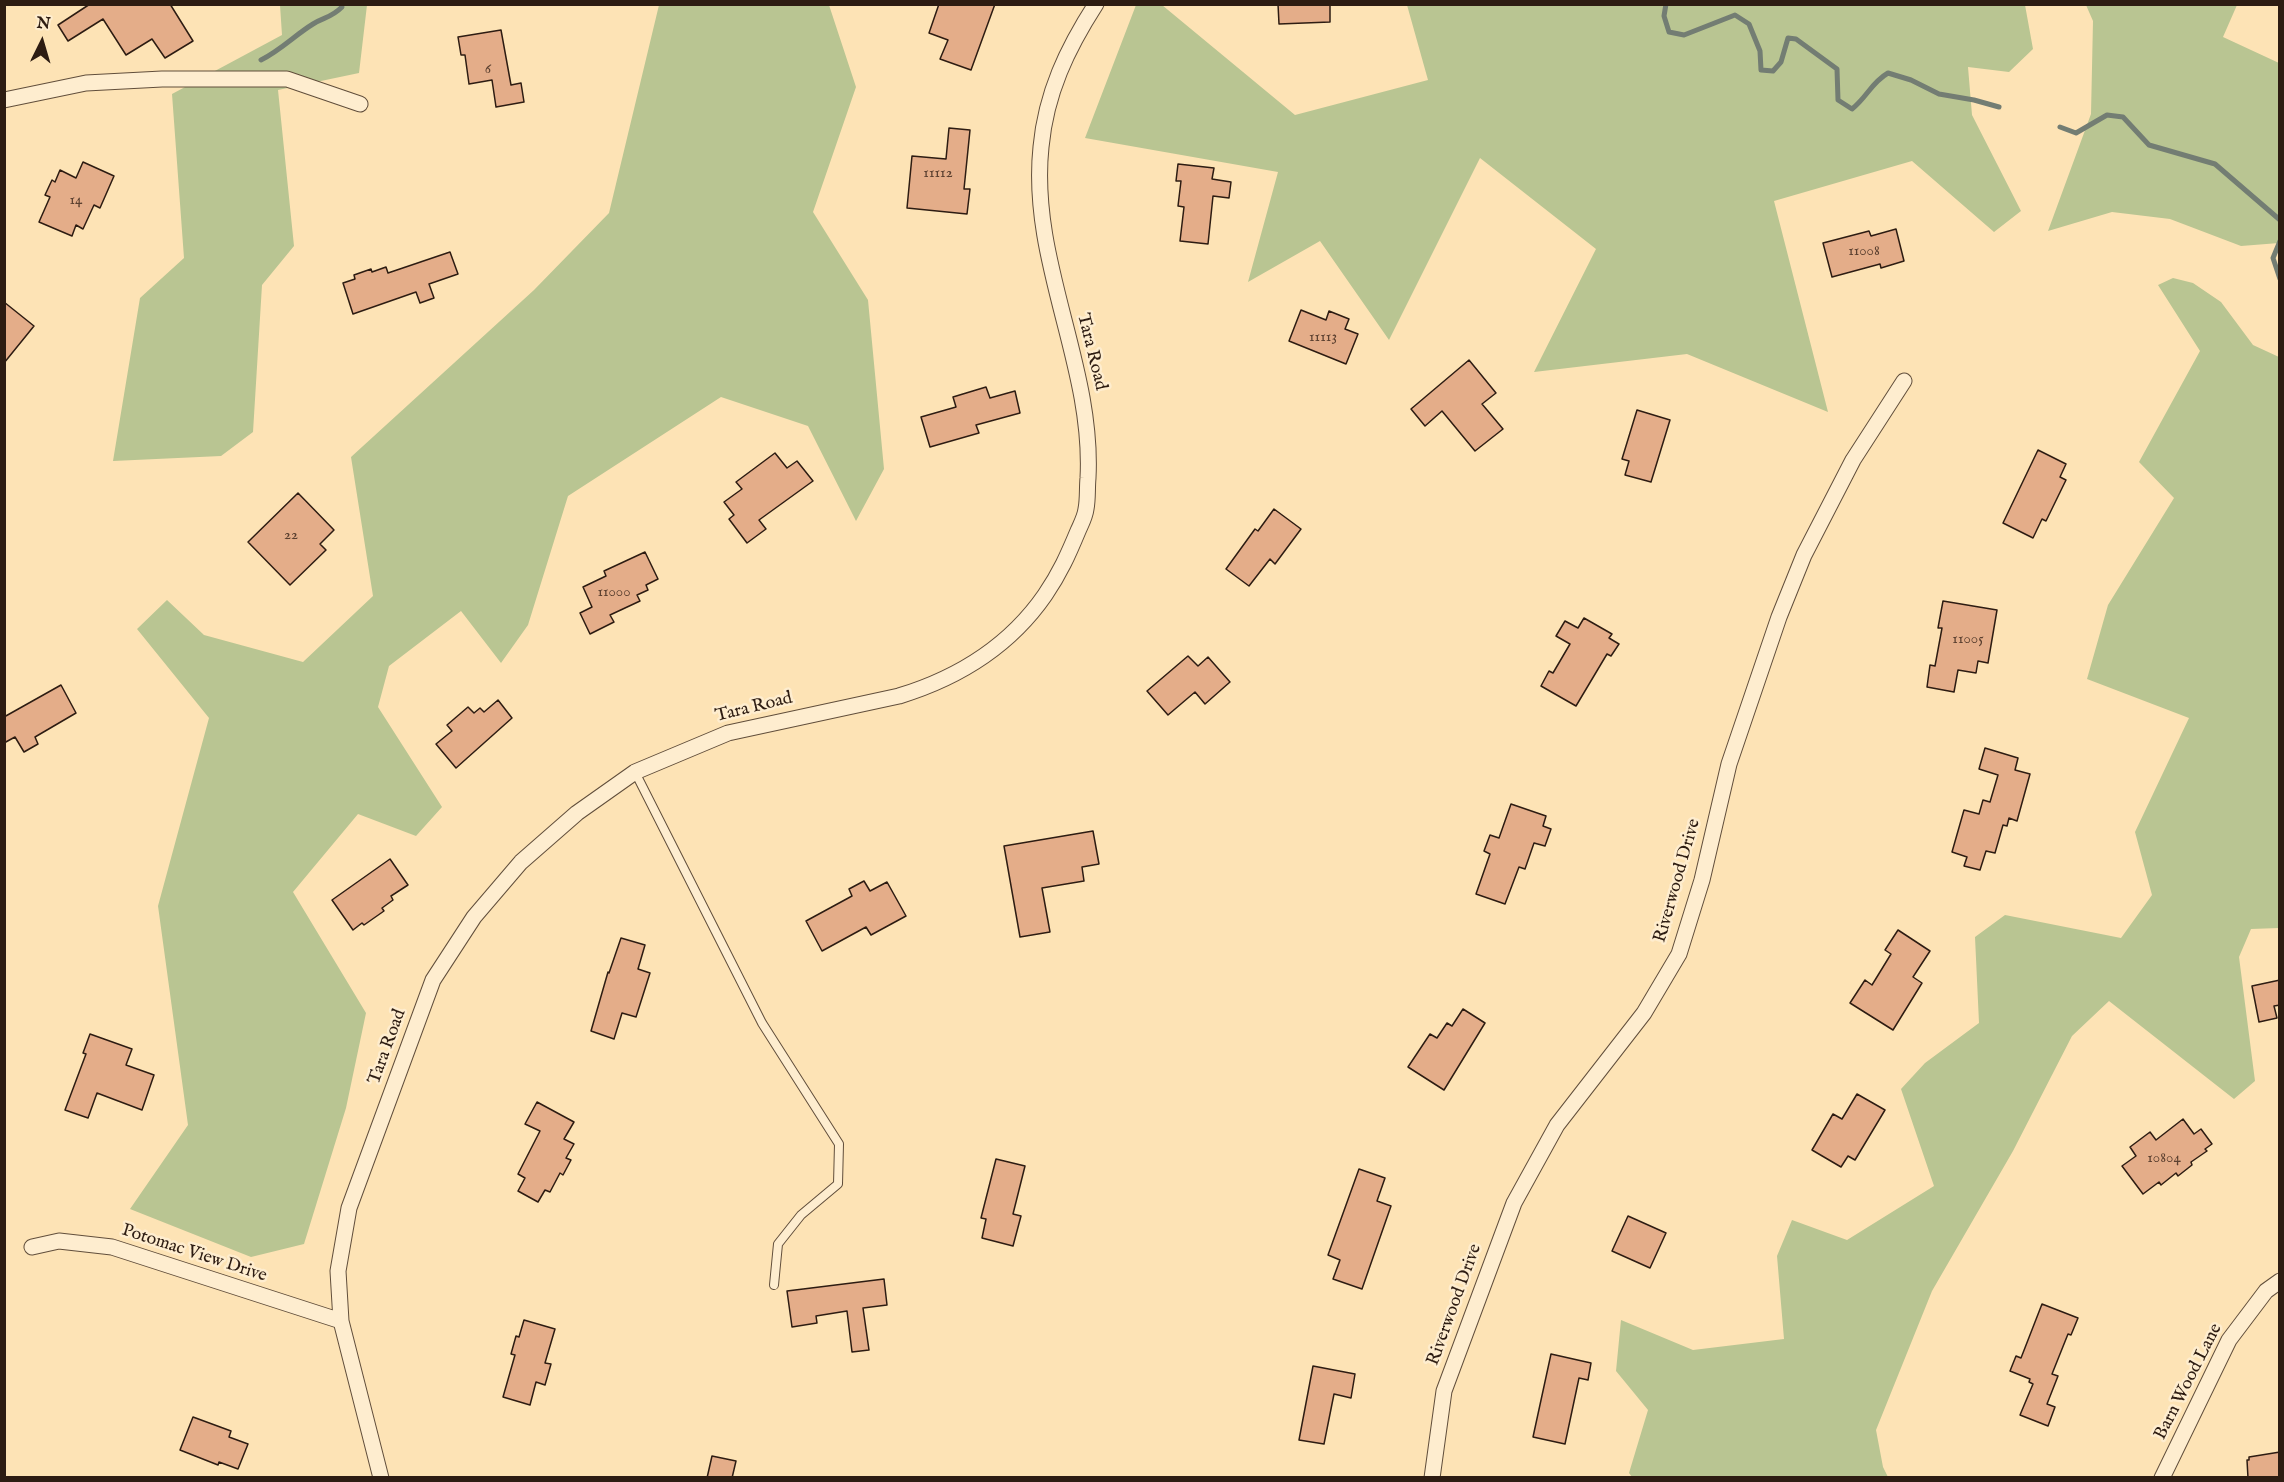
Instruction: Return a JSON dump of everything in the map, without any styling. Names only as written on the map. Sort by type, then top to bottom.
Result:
[{"type":"street","name":"Tara Road","points":[[381,1478],[341,1322],[338,1271],[349,1208],[434,980],[474,917],[521,862],[577,813],[635,772],[728,733],[898,696],[965,670],[1007,639],[1033,613],[1062,570],[1086,510],[1090,449],[1082,394],[1047,259],[1041,205],[1040,148],[1048,99],[1074,39],[1096,4]]},
{"type":"street","points":[[4,100],[86,83],[162,78],[287,80],[360,104]]},
{"type":"street","name":"Riverwood Drive","points":[[1432,1478],[1444,1391],[1514,1203],[1557,1125],[1644,1012],[1679,954],[1702,879],[1729,764],[1779,617],[1804,555],[1853,460],[1904,381]]},
{"type":"street","name":"Potomac View Drive","points":[[32,1247],[58,1241],[112,1247],[341,1322]]},
{"type":"street","name":"Barn Wood Lane","points":[[2162,1478],[2229,1340],[2266,1291],[2280,1281]]},
{"type":"lane","points":[[635,772],[762,1023],[839,1144],[838,1184],[801,1215],[778,1244],[774,1285]]},
{"type":"green space","points":[[280,5],[367,5],[359,73],[278,90],[294,246],[262,285],[253,432],[221,456],[113,461],[140,298],[184,258],[172,94],[282,35]]},
{"type":"green space","points":[[659,5],[829,5],[856,87],[813,212],[868,300],[884,469],[856,521],[808,426],[721,397],[568,496],[528,625],[501,663],[461,611],[389,666],[378,707],[442,807],[416,836],[358,814],[293,892],[366,1013],[346,1108],[304,1244],[251,1257],[130,1209],[188,1125],[158,906],[209,718],[137,629],[167,600],[204,635],[303,662],[373,596],[351,457],[534,290],[609,213]]},
{"type":"green space","points":[[1136,5],[1162,5],[1295,115],[1428,80],[1407,5],[2025,5],[2033,49],[2009,72],[1968,67],[1972,115],[2021,211],[1994,232],[1912,161],[1774,201],[1828,412],[1687,354],[1534,372],[1596,249],[1480,158],[1389,340],[1320,241],[1248,282],[1278,172],[1085,138]]},
{"type":"green space","points":[[2086,5],[2237,5],[2223,37],[2279,63],[2279,243],[2241,246],[2170,219],[2112,212],[2048,231],[2091,114],[2093,21]]},
{"type":"green space","points":[[2173,278],[2193,283],[2221,302],[2253,345],[2279,357],[2279,928],[2251,929],[2239,957],[2255,1081],[2234,1099],[2109,1001],[2072,1036],[2013,1151],[1932,1291],[1876,1430],[1883,1467],[1888,1477],[1632,1477],[1629,1473],[1648,1410],[1616,1371],[1621,1320],[1693,1350],[1784,1339],[1777,1256],[1792,1220],[1847,1240],[1934,1186],[1901,1089],[1925,1063],[1979,1023],[1975,937],[2005,915],[2121,938],[2152,895],[2135,832],[2189,718],[2087,679],[2108,605],[2174,498],[2139,462],[2200,351],[2158,285]]},
{"type":"building","points":[[90,4],[170,4],[193,41],[165,58],[152,39],[126,55],[103,19],[68,41],[58,25]]},
{"type":"building","points":[[939,4],[995,4],[971,70],[940,59],[948,40],[929,33]]},
{"type":"building","points":[[1278,4],[1330,4],[1330,22],[1279,24]]},
{"type":"building","points":[[501,30],[511,85],[521,83],[524,102],[496,107],[492,80],[469,84],[465,55],[461,55],[458,37]]},
{"type":"building","points":[[949,128],[970,130],[964,189],[970,189],[967,214],[907,208],[912,156],[946,159]]},
{"type":"building","points":[[83,162],[114,176],[100,208],[94,205],[83,229],[76,225],[72,236],[39,222],[50,197],[45,195],[52,180],[55,182],[60,170],[76,178]]},
{"type":"building","points":[[1178,164],[1214,168],[1212,179],[1231,182],[1229,198],[1213,196],[1208,244],[1180,241],[1184,207],[1178,206],[1181,181],[1176,181]]},
{"type":"building","points":[[1896,229],[1904,261],[1881,268],[1880,264],[1832,277],[1823,243],[1869,231],[1871,236]]},
{"type":"building","points":[[450,252],[458,274],[429,284],[434,298],[420,303],[416,292],[353,314],[343,283],[355,279],[354,275],[386,267],[388,273]]},
{"type":"building","points":[[4,302],[34,326],[4,363]]},
{"type":"building","points":[[1301,310],[1326,320],[1329,311],[1349,319],[1345,329],[1358,334],[1346,364],[1289,341]]},
{"type":"building","points":[[1469,360],[1496,393],[1482,404],[1503,429],[1475,451],[1442,411],[1425,426],[1411,409]]},
{"type":"building","points":[[986,387],[990,398],[1015,391],[1020,413],[976,425],[979,433],[930,447],[921,417],[956,407],[953,397]]},
{"type":"building","points":[[1637,410],[1670,420],[1651,482],[1625,475],[1629,461],[1622,459]]},
{"type":"building","points":[[2038,450],[2066,464],[2060,477],[2066,480],[2046,521],[2042,519],[2033,538],[2003,523]]},
{"type":"building","points":[[775,453],[787,468],[797,461],[813,481],[759,520],[766,529],[747,543],[729,519],[734,515],[724,502],[742,489],[736,482]]},
{"type":"building","points":[[298,493],[334,530],[320,544],[326,550],[290,585],[248,542]]},
{"type":"building","points":[[1274,509],[1301,529],[1275,564],[1270,559],[1249,586],[1226,569],[1255,529],[1258,531]]},
{"type":"building","points":[[645,552],[658,579],[646,585],[648,590],[637,595],[640,601],[610,615],[614,622],[590,634],[580,613],[592,607],[583,587],[606,576],[604,571]]},
{"type":"building","points":[[1943,601],[1997,610],[1988,663],[1978,661],[1976,673],[1958,670],[1954,692],[1927,687],[1930,665],[1935,666],[1942,628],[1938,628]]},
{"type":"building","points":[[1584,618],[1612,634],[1609,638],[1619,644],[1611,656],[1607,654],[1576,706],[1541,686],[1549,671],[1553,673],[1570,644],[1556,636],[1565,621],[1578,628]]},
{"type":"building","points":[[1188,656],[1198,666],[1208,657],[1230,682],[1205,704],[1195,692],[1168,715],[1147,691]]},
{"type":"building","points":[[61,685],[76,713],[35,737],[38,744],[24,752],[15,737],[4,743],[4,717]]},
{"type":"building","points":[[498,700],[512,718],[456,768],[436,744],[452,731],[447,725],[468,707],[474,713],[480,708],[484,712]]},
{"type":"building","points":[[1985,748],[2018,758],[2015,770],[2030,774],[2017,821],[2009,818],[2007,826],[2003,825],[1995,853],[1986,851],[1980,870],[1964,866],[1967,857],[1952,852],[1964,810],[1979,814],[1983,800],[1990,802],[1998,775],[1979,769]]},
{"type":"building","points":[[1511,804],[1546,816],[1543,826],[1551,829],[1545,846],[1534,843],[1525,869],[1519,867],[1505,904],[1476,894],[1490,854],[1484,851],[1490,835],[1499,838]]},
{"type":"building","points":[[1093,831],[1099,864],[1082,867],[1084,881],[1042,888],[1050,932],[1020,937],[1004,846]]},
{"type":"building","points":[[390,859],[408,885],[391,896],[393,900],[382,908],[384,911],[353,930],[332,900]]},
{"type":"building","points":[[864,881],[870,891],[887,882],[906,916],[871,935],[866,927],[822,951],[806,921],[852,896],[849,889]]},
{"type":"building","points":[[1898,930],[1930,951],[1913,977],[1922,983],[1893,1030],[1850,1003],[1865,980],[1872,985],[1891,954],[1885,950]]},
{"type":"building","points":[[621,938],[645,945],[638,969],[650,973],[636,1017],[622,1013],[614,1039],[591,1031],[608,972]]},
{"type":"building","points":[[2280,980],[2280,1005],[2274,1006],[2277,1018],[2259,1022],[2252,986]]},
{"type":"building","points":[[1463,1009],[1485,1023],[1444,1090],[1408,1067],[1430,1034],[1437,1038],[1447,1023],[1452,1026]]},
{"type":"building","points":[[90,1034],[132,1049],[126,1065],[154,1075],[142,1110],[97,1093],[88,1118],[65,1110],[86,1054],[83,1053]]},
{"type":"building","points":[[1857,1094],[1885,1110],[1855,1160],[1848,1156],[1841,1167],[1812,1150],[1833,1114],[1842,1119]]},
{"type":"building","points":[[537,1102],[574,1122],[564,1139],[574,1144],[566,1158],[571,1160],[563,1175],[560,1173],[550,1192],[545,1190],[538,1202],[518,1191],[525,1178],[518,1174],[540,1131],[525,1124]]},
{"type":"building","points":[[2183,1119],[2194,1134],[2201,1129],[2212,1144],[2178,1176],[2176,1173],[2161,1185],[2159,1182],[2143,1194],[2122,1166],[2136,1156],[2130,1147],[2150,1132],[2156,1140]]},
{"type":"building","points":[[996,1159],[1025,1166],[1013,1214],[1021,1216],[1013,1246],[982,1238],[986,1219],[981,1218]]},
{"type":"building","points":[[1359,1169],[1385,1178],[1377,1201],[1391,1206],[1362,1289],[1333,1279],[1340,1260],[1328,1255]]},
{"type":"building","points":[[1628,1216],[1666,1233],[1650,1268],[1612,1251]]},
{"type":"building","points":[[884,1279],[887,1305],[863,1308],[869,1350],[852,1352],[847,1311],[816,1316],[817,1323],[792,1327],[787,1291]]},
{"type":"building","points":[[2042,1304],[2078,1318],[2071,1335],[2068,1334],[2052,1374],[2058,1376],[2047,1404],[2055,1407],[2048,1426],[2020,1415],[2033,1384],[2029,1382],[2030,1379],[2010,1371],[2016,1356],[2021,1358]]},
{"type":"building","points":[[524,1320],[555,1329],[545,1363],[551,1364],[545,1385],[536,1382],[530,1405],[503,1397],[515,1355],[511,1354]]},
{"type":"building","points":[[1551,1354],[1591,1363],[1588,1380],[1579,1378],[1565,1444],[1533,1437]]},
{"type":"building","points":[[1313,1366],[1355,1374],[1351,1398],[1334,1394],[1324,1444],[1299,1440]]},
{"type":"building","points":[[193,1417],[231,1431],[229,1437],[248,1444],[238,1469],[219,1462],[218,1465],[180,1450]]},
{"type":"building","points":[[2280,1452],[2280,1478],[2248,1478],[2247,1460],[2249,1457]]},
{"type":"building","points":[[712,1456],[736,1461],[732,1478],[707,1478]]},
{"type":"waterway","points":[[261,60],[313,24],[334,13],[342,7],[341,4]]},
{"type":"waterway","points":[[1666,4],[1664,16],[1669,32],[1684,35],[1735,15],[1749,24],[1760,51],[1761,70],[1773,71],[1781,62],[1788,38],[1796,39],[1837,69],[1838,100],[1852,109],[1877,81],[1888,73],[1911,80],[1939,94],[1999,107]]},
{"type":"waterway","points":[[2060,127],[2076,133],[2107,115],[2123,117],[2149,145],[2215,164],[2280,220]]},
{"type":"waterway","points":[[2280,241],[2273,258],[2280,279]]}]
